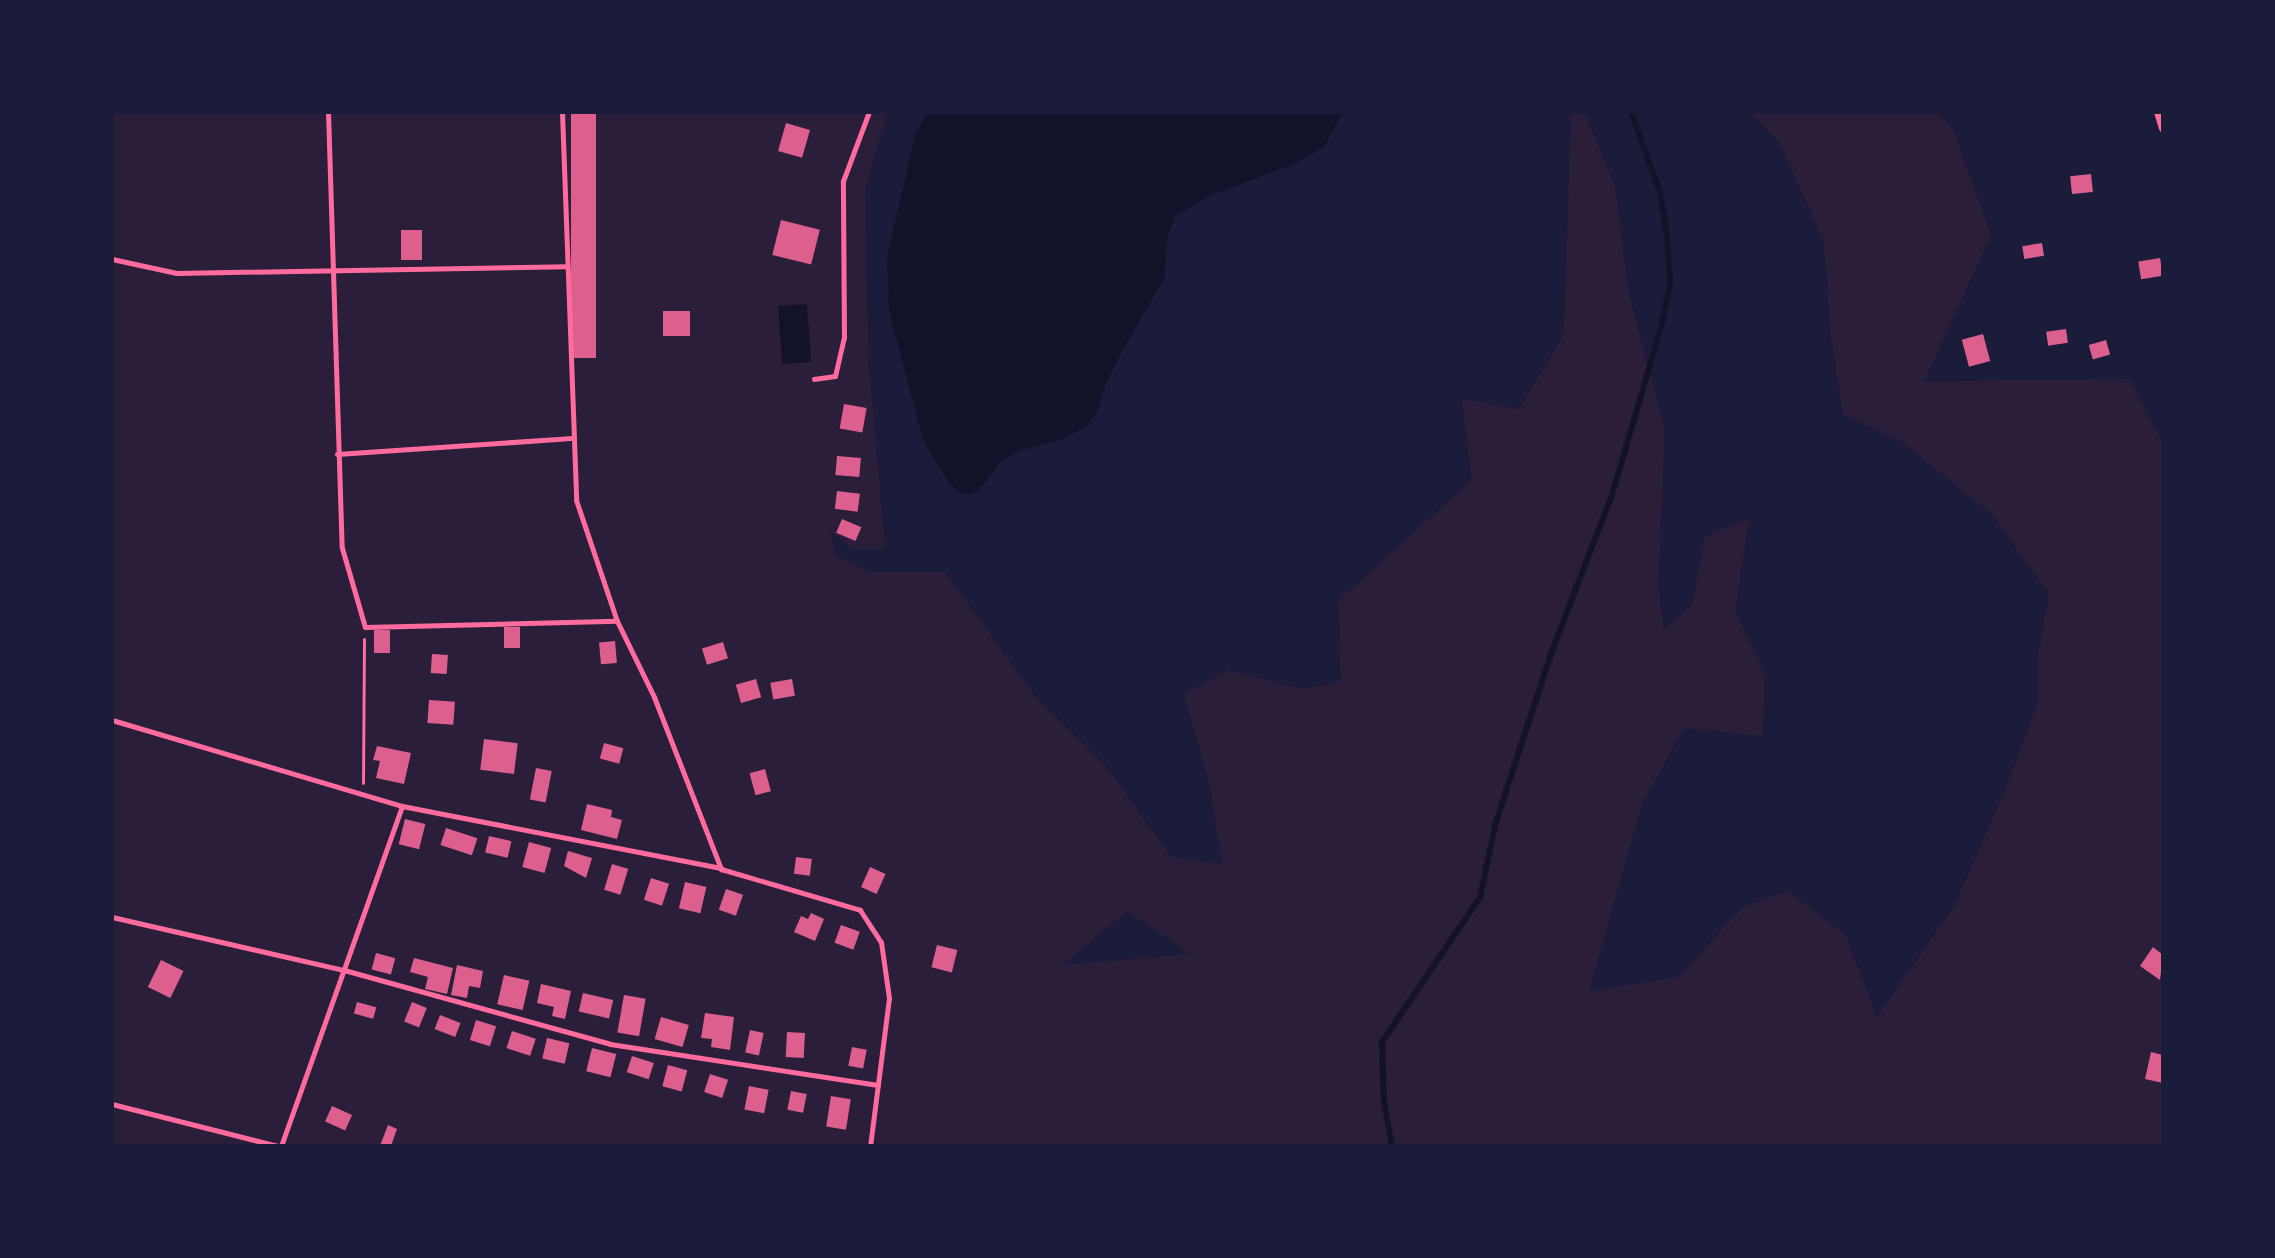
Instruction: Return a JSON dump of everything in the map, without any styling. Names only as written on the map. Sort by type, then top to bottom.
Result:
[{"type":"street","points":[[2158,112],[2163,128]]},
{"type":"lane","points":[[328,112],[342,548],[365,627],[617,621]]},
{"type":"lane","points":[[562,112],[576,500],[617,621],[654,697],[721,869]]},
{"type":"lane","points":[[814,379],[835,376],[844,338],[843,181],[869,112]]},
{"type":"lane","points":[[112,259],[176,273],[566,266]]},
{"type":"lane","points":[[337,454],[573,438]]},
{"type":"lane","points":[[112,720],[402,806],[721,869],[860,910],[881,942],[889,998],[870,1146]]},
{"type":"lane","points":[[112,1104],[280,1146],[402,806]]},
{"type":"lane","points":[[112,917],[344,970],[610,1044],[878,1085]]},
{"type":"path","points":[[364,795],[365,627]]},
{"type":"shaded area","points":[[112,112],[887,112],[865,189],[868,353],[885,549],[852,549],[830,530],[835,555],[870,572],[945,572],[1035,696],[1106,766],[1171,857],[1222,864],[1209,781],[1184,694],[1228,670],[1302,689],[1341,681],[1338,601],[1472,480],[1462,399],[1519,409],[1564,335],[1571,112],[1584,112],[1615,186],[1628,290],[1665,431],[1658,586],[1664,629],[1692,605],[1705,537],[1749,518],[1735,611],[1764,672],[1763,736],[1684,728],[1642,804],[1589,991],[1678,977],[1743,907],[1788,891],[1845,934],[1877,1017],[1955,905],[2008,783],[2038,702],[2038,656],[2049,594],[1991,513],[1900,441],[1843,414],[1831,337],[1824,242],[1780,143],[1750,112],[1935,112],[1952,127],[1991,235],[1924,381],[2130,379],[2163,444],[2163,1146],[112,1146]],"holes":[[[1128,911],[1190,954],[1063,965]]]},
{"type":"shaded area","points":[[927,112],[1343,112],[1324,147],[1294,164],[1209,196],[1175,216],[1167,237],[1165,277],[1121,353],[1106,383],[1096,414],[1085,427],[1062,439],[1019,451],[1001,461],[979,490],[970,495],[957,491],[947,480],[923,440],[889,310],[887,257],[915,136]]},
{"type":"shaded area","points":[[807,304],[811,362],[782,364],[778,306]]},
{"type":"building","points":[[571,112],[596,112],[596,358],[571,358]]},
{"type":"building","points":[[786,123],[810,130],[802,158],[778,151]]},
{"type":"building","points":[[2091,174],[2093,192],[2072,194],[2070,176]]},
{"type":"building","points":[[781,220],[820,230],[811,265],[772,255]]},
{"type":"building","points":[[401,230],[422,230],[422,260],[401,260]]},
{"type":"building","points":[[2042,243],[2044,256],[2024,259],[2022,246]]},
{"type":"building","points":[[2160,258],[2163,276],[2141,279],[2138,261]]},
{"type":"building","points":[[663,311],[690,311],[690,336],[663,336]]},
{"type":"building","points":[[2066,329],[2068,343],[2048,346],[2046,332]]},
{"type":"building","points":[[1983,334],[1990,361],[1969,367],[1962,340]]},
{"type":"building","points":[[2106,340],[2110,354],[2093,359],[2089,345]]},
{"type":"building","points":[[844,404],[867,408],[862,433],[840,429]]},
{"type":"building","points":[[837,456],[861,458],[859,477],[835,475]]},
{"type":"building","points":[[837,491],[860,494],[858,512],[835,509]]},
{"type":"building","points":[[842,519],[861,527],[855,541],[836,533]]},
{"type":"building","points":[[504,627],[520,627],[520,648],[504,648]]},
{"type":"building","points":[[374,630],[390,630],[390,653],[374,653]]},
{"type":"building","points":[[615,641],[617,663],[601,664],[599,642]]},
{"type":"building","points":[[723,642],[728,658],[707,665],[702,648]]},
{"type":"building","points":[[432,654],[448,655],[447,674],[431,673]]},
{"type":"building","points":[[756,679],[761,697],[741,703],[736,685]]},
{"type":"building","points":[[792,679],[795,696],[773,700],[770,683]]},
{"type":"building","points":[[429,700],[455,702],[453,725],[427,723]]},
{"type":"building","points":[[484,739],[518,743],[514,774],[480,770]]},
{"type":"building","points":[[604,743],[623,748],[619,764],[600,758]]},
{"type":"building","points":[[377,746],[411,753],[404,784],[376,778],[380,761],[373,760]]},
{"type":"building","points":[[536,768],[552,771],[546,802],[530,799]]},
{"type":"building","points":[[765,769],[771,791],[755,795],[750,773]]},
{"type":"building","points":[[587,804],[612,810],[611,817],[622,820],[617,839],[581,830]]},
{"type":"building","points":[[405,819],[425,824],[419,849],[399,844]]},
{"type":"building","points":[[446,828],[477,838],[472,855],[440,845]]},
{"type":"building","points":[[489,836],[511,841],[508,858],[485,853]]},
{"type":"building","points":[[529,842],[551,848],[544,873],[522,867]]},
{"type":"building","points":[[568,851],[592,858],[586,878],[564,866]]},
{"type":"building","points":[[796,857],[812,859],[810,876],[794,874]]},
{"type":"building","points":[[612,864],[628,869],[620,895],[604,890]]},
{"type":"building","points":[[870,867],[886,874],[877,894],[861,887]]},
{"type":"building","points":[[651,878],[669,884],[662,906],[644,900]]},
{"type":"building","points":[[685,882],[706,887],[700,913],[679,908]]},
{"type":"building","points":[[726,889],[743,895],[736,916],[719,910]]},
{"type":"building","points":[[811,913],[824,919],[815,941],[794,932],[801,916],[808,919]]},
{"type":"building","points":[[841,925],[860,932],[853,950],[835,943]]},
{"type":"building","points":[[937,945],[957,950],[952,972],[931,967]]},
{"type":"building","points":[[2153,947],[2163,955],[2160,980],[2140,966]]},
{"type":"building","points":[[376,953],[395,958],[391,975],[372,969]]},
{"type":"building","points":[[414,958],[453,968],[447,994],[425,989],[428,977],[410,972]]},
{"type":"building","points":[[161,960],[183,971],[170,998],[148,987]]},
{"type":"building","points":[[457,965],[483,971],[480,988],[469,986],[467,998],[451,995]]},
{"type":"building","points":[[504,975],[529,981],[523,1010],[497,1004]]},
{"type":"building","points":[[541,984],[571,991],[565,1019],[552,1016],[554,1007],[537,1003]]},
{"type":"building","points":[[583,993],[613,1000],[609,1018],[579,1012]]},
{"type":"building","points":[[624,995],[646,999],[639,1036],[617,1032]]},
{"type":"building","points":[[357,1002],[376,1007],[373,1019],[354,1014]]},
{"type":"building","points":[[412,1002],[427,1008],[419,1027],[404,1021]]},
{"type":"building","points":[[705,1013],[734,1017],[730,1050],[711,1047],[712,1039],[701,1038]]},
{"type":"building","points":[[440,1015],[461,1023],[455,1037],[435,1029]]},
{"type":"building","points":[[661,1017],[689,1025],[683,1047],[655,1039]]},
{"type":"building","points":[[476,1020],[496,1026],[490,1046],[470,1040]]},
{"type":"building","points":[[750,1030],[764,1033],[759,1055],[745,1052]]},
{"type":"building","points":[[512,1031],[536,1039],[530,1056],[506,1048]]},
{"type":"building","points":[[787,1032],[805,1033],[804,1058],[786,1057]]},
{"type":"building","points":[[547,1038],[569,1043],[565,1064],[542,1058]]},
{"type":"building","points":[[852,1047],[867,1050],[863,1069],[848,1066]]},
{"type":"building","points":[[592,1048],[616,1054],[610,1077],[586,1071]]},
{"type":"building","points":[[2151,1052],[2163,1055],[2163,1083],[2145,1079]]},
{"type":"building","points":[[632,1056],[654,1063],[649,1079],[627,1072]]},
{"type":"building","points":[[668,1065],[687,1070],[682,1091],[662,1086]]},
{"type":"building","points":[[710,1074],[728,1080],[722,1098],[704,1092]]},
{"type":"building","points":[[749,1086],[769,1090],[764,1113],[744,1110]]},
{"type":"building","points":[[791,1091],[807,1094],[803,1113],[787,1110]]},
{"type":"building","points":[[831,1096],[851,1099],[846,1130],[826,1127]]},
{"type":"building","points":[[332,1106],[352,1115],[345,1130],[325,1122]]},
{"type":"building","points":[[388,1125],[397,1129],[391,1146],[380,1146]]},
{"type":"waterway","points":[[1392,1146],[1384,1102],[1382,1042],[1480,897],[1496,822],[1552,651],[1612,495],[1660,331],[1670,284],[1667,236],[1660,192],[1631,112]]}]
